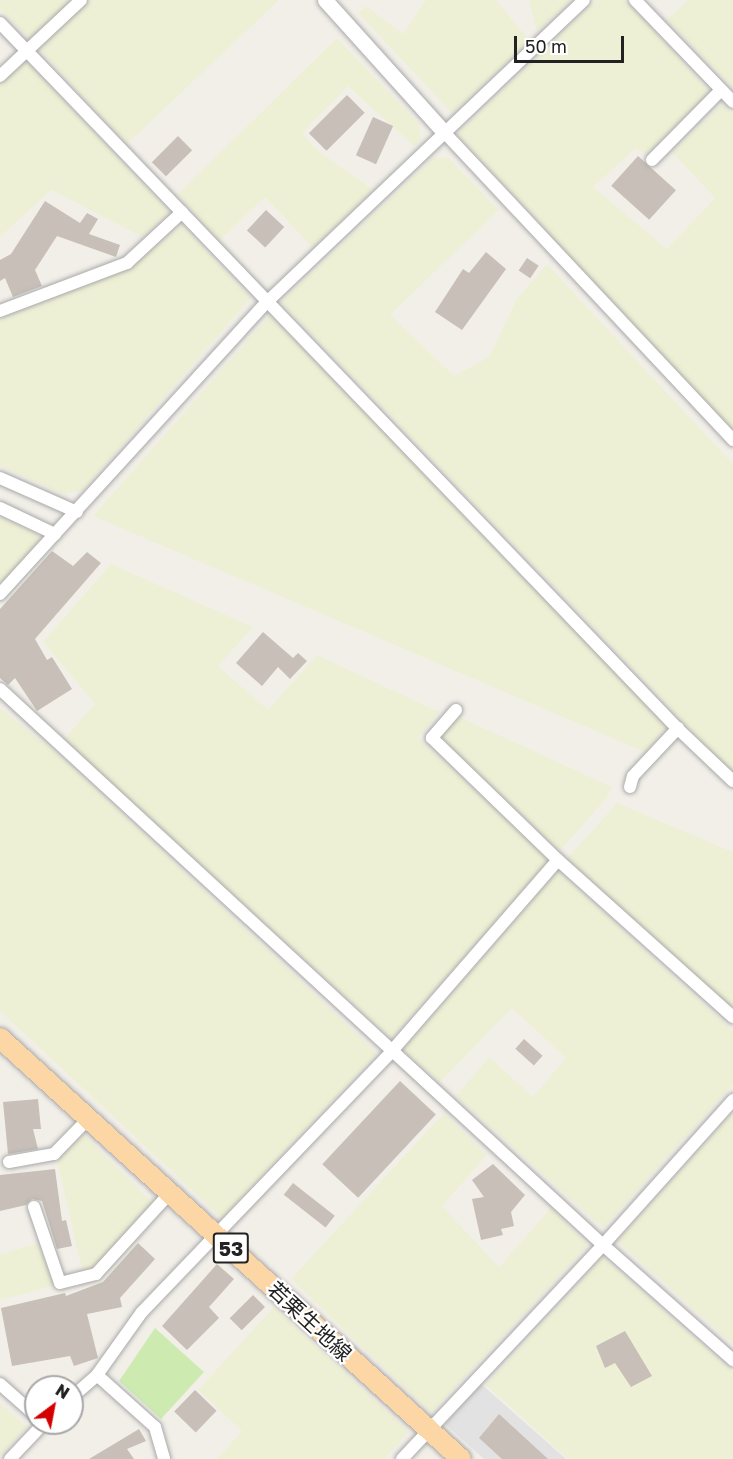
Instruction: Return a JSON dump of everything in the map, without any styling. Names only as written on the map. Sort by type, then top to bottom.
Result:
[{"type":"main road","name":"若栗生地線","points":[[0,1038],[461,1459]]},
{"type":"street","points":[[0,76],[81,0]]},
{"type":"street","points":[[325,0],[443,131],[733,440]]},
{"type":"street","points":[[0,594],[268,301],[443,131],[584,0]]},
{"type":"street","points":[[635,0],[733,102]]},
{"type":"street","points":[[0,23],[678,728],[733,781]]},
{"type":"street","points":[[652,160],[721,90]]},
{"type":"street","points":[[0,311],[127,263],[182,212]]},
{"type":"street","points":[[0,478],[76,512]]},
{"type":"street","points":[[0,508],[55,534]]},
{"type":"street","points":[[0,689],[391,1052],[733,1360]]},
{"type":"street","points":[[456,711],[432,738],[558,860],[733,1017]]},
{"type":"street","points":[[630,787],[633,776],[678,728]]},
{"type":"street","points":[[84,1386],[97,1375],[141,1312],[391,1052],[558,860]]},
{"type":"street","points":[[402,1459],[603,1245],[733,1100]]},
{"type":"street","points":[[9,1162],[54,1154],[88,1119]]},
{"type":"street","points":[[34,1207],[60,1283],[96,1274],[170,1193]]},
{"type":"street","points":[[97,1375],[155,1427],[164,1459]]},
{"type":"street","points":[[0,1384],[24,1405]]},
{"type":"street","points":[[10,1459],[33,1435]]},
{"type":"green space","points":[[0,0],[72,0],[30,40],[0,9]]},
{"type":"green space","points":[[91,0],[279,0],[127,144],[39,49]]},
{"type":"green space","points":[[426,0],[496,0],[530,41],[452,113],[358,13],[366,6],[403,34]]},
{"type":"green space","points":[[529,0],[571,0],[537,32]]},
{"type":"green space","points":[[596,0],[625,0],[711,93],[647,154],[635,149],[593,187],[667,249],[715,198],[672,152],[723,104],[733,115],[733,435],[541,236],[547,230],[457,134]]},
{"type":"green space","points":[[688,0],[733,0],[733,88],[667,20]]},
{"type":"green space","points":[[337,38],[419,124],[421,140],[414,146],[348,86],[302,133],[316,149],[373,190],[313,248],[265,197],[220,240],[177,195]]},
{"type":"green space","points":[[25,60],[169,212],[143,237],[51,190],[0,237],[0,84]]},
{"type":"green space","points":[[433,158],[449,158],[499,210],[390,315],[454,376],[489,357],[517,299],[547,264],[733,464],[733,773],[281,302]]},
{"type":"green space","points":[[182,225],[251,298],[83,490],[63,494],[0,466],[0,319],[130,268]]},
{"type":"green space","points":[[270,315],[668,728],[645,752],[93,516]]},
{"type":"green space","points":[[0,517],[37,534],[41,541],[0,584]]},
{"type":"green space","points":[[111,564],[253,627],[218,666],[268,710],[317,655],[439,712],[418,738],[551,861],[391,1038],[63,740],[95,704],[43,642]]},
{"type":"green space","points":[[0,708],[66,761],[377,1053],[222,1218],[0,1011]]},
{"type":"green space","points":[[457,716],[612,787],[608,796],[560,851],[440,737]]},
{"type":"green space","points":[[617,803],[733,852],[733,1009],[566,860]]},
{"type":"green space","points":[[558,871],[733,1031],[733,1084],[603,1228],[456,1096],[489,1057],[533,1097],[566,1058],[512,1008],[440,1082],[403,1050]]},
{"type":"green space","points":[[444,1113],[487,1155],[442,1206],[499,1267],[551,1208],[588,1245],[431,1413],[291,1279]]},
{"type":"green space","points":[[733,1113],[733,1344],[617,1241]]},
{"type":"green space","points":[[84,1135],[153,1203],[95,1267],[82,1269],[57,1161]]},
{"type":"green space","points":[[40,1243],[53,1286],[0,1300],[0,1254]]},
{"type":"green space","points":[[603,1257],[733,1372],[733,1459],[568,1459],[486,1385]]},
{"type":"green space","points":[[274,1307],[409,1432],[384,1459],[217,1459],[242,1431],[198,1390]]},
{"type":"green space","points":[[155,1328],[204,1372],[161,1419],[119,1381]]},
{"type":"green space","points":[[0,1403],[24,1424],[24,1430],[0,1456]]},
{"type":"shaded area","points":[[481,1384],[566,1459],[484,1459],[445,1424]]},
{"type":"building","points":[[347,95],[365,113],[326,151],[309,133]]},
{"type":"building","points":[[373,117],[393,126],[376,164],[356,155]]},
{"type":"building","points":[[178,136],[192,150],[166,176],[152,162]]},
{"type":"building","points":[[638,156],[676,190],[649,220],[611,186]]},
{"type":"building","points":[[45,201],[80,223],[87,213],[98,219],[89,234],[120,245],[116,257],[57,236],[35,270],[42,286],[13,297],[5,278],[0,281],[0,260],[11,254]]},
{"type":"building","points":[[266,210],[284,227],[265,248],[247,230]]},
{"type":"building","points":[[486,252],[506,269],[462,330],[435,312],[463,269],[469,273]]},
{"type":"building","points":[[527,258],[539,266],[530,278],[519,270]]},
{"type":"building","points":[[52,551],[73,566],[87,552],[101,563],[35,639],[47,660],[52,657],[72,689],[37,711],[15,678],[8,685],[0,678],[0,609]]},
{"type":"building","points":[[263,632],[293,658],[298,653],[307,661],[290,679],[278,667],[262,686],[236,663]]},
{"type":"building","points":[[524,1039],[543,1056],[534,1065],[515,1049]]},
{"type":"building","points":[[400,1081],[436,1114],[358,1198],[322,1164]]},
{"type":"building","points":[[38,1099],[41,1129],[33,1129],[38,1149],[8,1154],[3,1102]]},
{"type":"building","points":[[493,1164],[525,1195],[511,1212],[514,1226],[501,1229],[503,1235],[481,1240],[472,1199],[484,1197],[472,1180]]},
{"type":"building","points":[[55,1169],[62,1221],[66,1220],[72,1246],[57,1249],[42,1201],[32,1199],[26,1205],[0,1211],[0,1175]]},
{"type":"building","points":[[293,1183],[335,1216],[326,1227],[284,1195]]},
{"type":"building","points":[[138,1243],[155,1259],[120,1298],[122,1307],[87,1314],[98,1358],[74,1366],[70,1356],[12,1366],[1,1308],[65,1293],[66,1296],[103,1282]]},
{"type":"building","points":[[217,1264],[234,1279],[209,1307],[219,1318],[187,1350],[162,1326]]},
{"type":"building","points":[[253,1295],[265,1307],[242,1330],[230,1318]]},
{"type":"building","points":[[625,1331],[652,1376],[631,1387],[615,1363],[605,1368],[596,1346]]},
{"type":"building","points":[[195,1390],[217,1411],[196,1432],[174,1412]]},
{"type":"building","points":[[499,1414],[548,1459],[502,1459],[479,1438]]},
{"type":"building","points":[[139,1429],[146,1441],[127,1449],[134,1459],[89,1459]]}]
